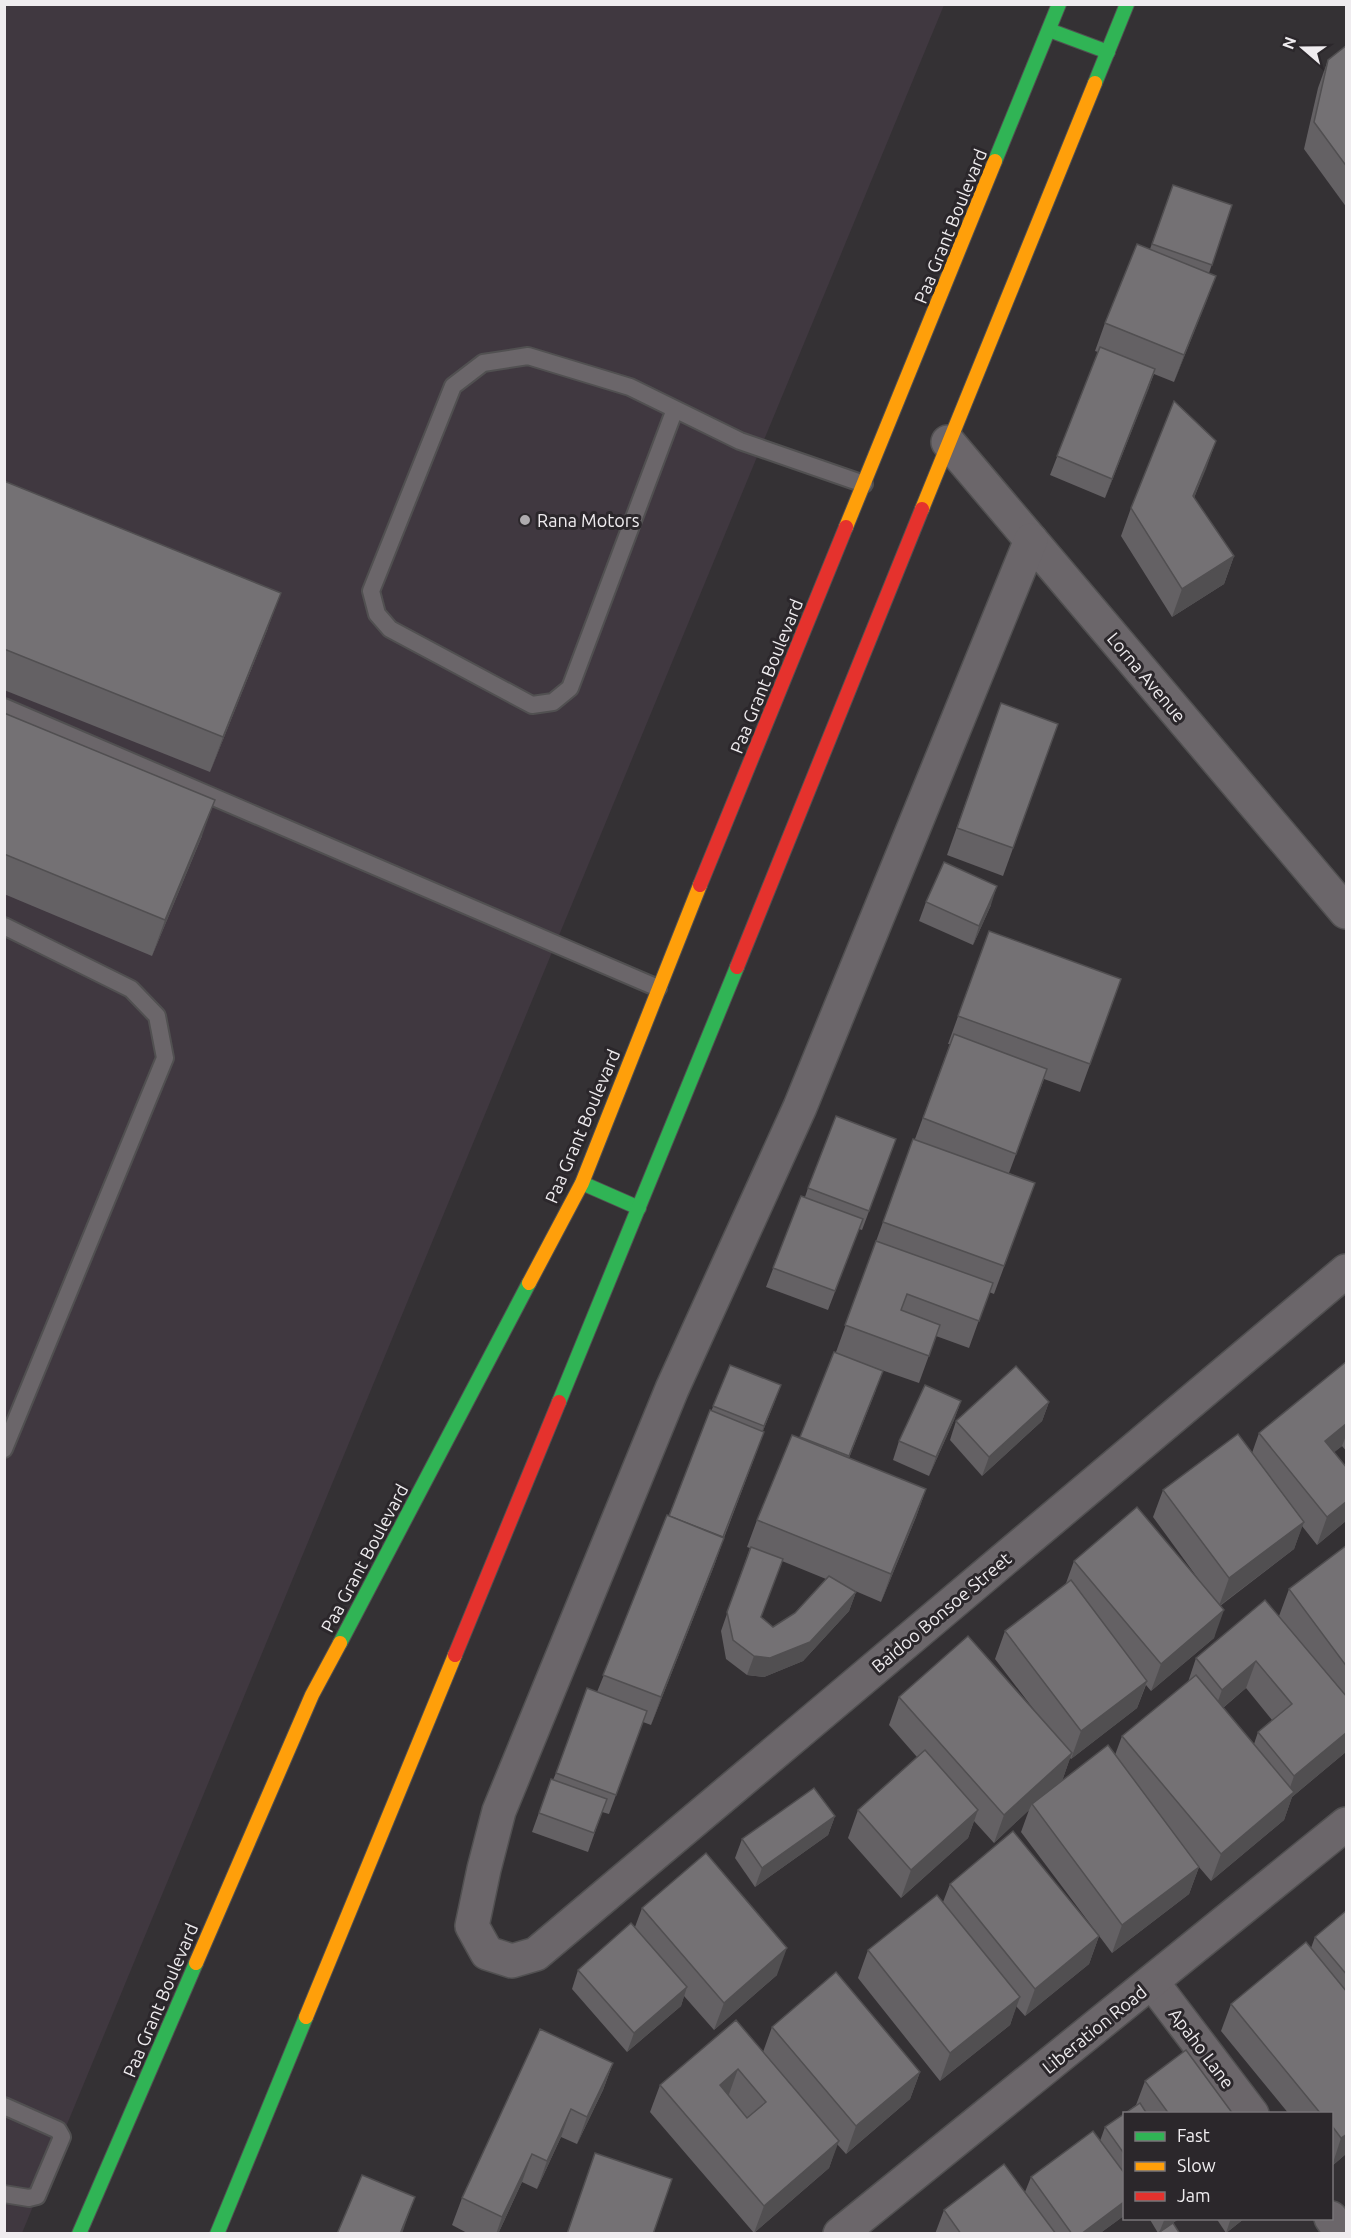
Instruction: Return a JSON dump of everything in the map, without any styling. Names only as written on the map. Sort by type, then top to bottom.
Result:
[{"type":"main road","name":"Paa Grant Boulevard","points":[[79,2234],[312,1695],[582,1183],[658,988],[1059,4]]},
{"type":"main road","points":[[218,2234],[639,1208],[1127,4]]},
{"type":"main road","points":[[1049,30],[1108,52]]},
{"type":"main road","points":[[582,1183],[639,1208]]},
{"type":"street","name":"Lorna Avenue","points":[[948,442],[1347,912]]},
{"type":"street","name":"Baidoo Bonsoe Street","points":[[1031,540],[800,1107],[672,1389],[499,1811],[472,1926],[488,1953],[512,1961],[536,1954],[1347,1271]]},
{"type":"street","name":"Liberation Road","points":[[840,2234],[1347,1824]]},
{"type":"street","name":"Apaho Lane","points":[[1152,1982],[1250,2112]]},
{"type":"street","points":[[1332,2220],[1342,2234]]},
{"type":"lane","points":[[675,409],[570,688],[553,702],[532,705],[390,629],[377,614],[371,591],[453,386],[483,363],[528,356],[630,387],[675,409],[740,441],[864,484]]},
{"type":"lane","points":[[4,707],[658,988]]},
{"type":"lane","points":[[4,926],[131,989],[158,1016],[165,1058],[4,1449]]},
{"type":"lane","points":[[4,2106],[58,2130],[62,2137],[37,2196],[29,2198],[4,2194]]},
{"type":"shaded area","points":[[5,5],[944,5],[22,2233],[5,2234]]},
{"type":"building","points":[[1347,45],[1347,167],[1314,122],[1328,60]]},
{"type":"building","points":[[1173,185],[1232,205],[1212,265],[1152,244]]},
{"type":"building","points":[[1137,244],[1216,276],[1184,355],[1105,323]]},
{"type":"building","points":[[1100,347],[1155,369],[1112,479],[1057,456]]},
{"type":"building","points":[[1174,401],[1216,441],[1193,496],[1234,556],[1182,589],[1131,508]]},
{"type":"building","points":[[4,481],[281,593],[223,737],[4,649]]},
{"type":"building","points":[[1001,703],[1058,724],[1013,848],[957,828]]},
{"type":"building","points":[[4,713],[215,800],[165,920],[4,854]]},
{"type":"building","points":[[944,862],[997,886],[979,926],[926,902]]},
{"type":"building","points":[[989,931],[1121,979],[1090,1064],[958,1016]]},
{"type":"building","points":[[954,1034],[1047,1069],[1016,1154],[923,1118]]},
{"type":"building","points":[[836,1116],[896,1139],[869,1211],[808,1188]]},
{"type":"building","points":[[913,1139],[1035,1183],[1004,1266],[883,1222]]},
{"type":"building","points":[[801,1196],[863,1219],[835,1291],[773,1268]]},
{"type":"building","points":[[876,1241],[993,1283],[979,1321],[907,1294],[901,1310],[940,1325],[929,1356],[845,1325]]},
{"type":"building","points":[[834,1352],[883,1371],[849,1456],[800,1437]]},
{"type":"building","points":[[1347,1361],[1347,1423],[1325,1441],[1347,1468],[1347,1501],[1327,1517],[1259,1433]]},
{"type":"building","points":[[730,1365],[781,1385],[764,1426],[713,1406]]},
{"type":"building","points":[[1016,1366],[1049,1402],[989,1457],[956,1421]]},
{"type":"building","points":[[925,1385],[961,1401],[936,1457],[899,1441]]},
{"type":"building","points":[[710,1410],[764,1432],[723,1537],[669,1516]]},
{"type":"building","points":[[1238,1434],[1304,1522],[1229,1578],[1163,1490]]},
{"type":"building","points":[[792,1435],[926,1489],[891,1574],[757,1520]]},
{"type":"building","points":[[1137,1507],[1224,1610],[1161,1664],[1074,1561]]},
{"type":"building","points":[[667,1515],[724,1538],[661,1697],[603,1675]]},
{"type":"building","points":[[1347,1545],[1347,1667],[1289,1589]]},
{"type":"building","points":[[751,1547],[783,1559],[761,1617],[773,1627],[795,1613],[829,1576],[856,1592],[810,1642],[770,1658],[754,1656],[733,1640],[727,1612]]},
{"type":"building","points":[[1071,1580],[1147,1681],[1081,1731],[1005,1631]]},
{"type":"building","points":[[1265,1600],[1347,1697],[1347,1732],[1294,1776],[1258,1732],[1292,1704],[1256,1661],[1222,1690],[1196,1658]]},
{"type":"building","points":[[968,1636],[1072,1753],[1004,1815],[899,1697]]},
{"type":"building","points":[[1196,1675],[1294,1792],[1221,1854],[1122,1736]]},
{"type":"building","points":[[587,1688],[647,1711],[616,1795],[556,1773]]},
{"type":"building","points":[[1108,1745],[1199,1867],[1122,1925],[1032,1804]]},
{"type":"building","points":[[925,1750],[978,1810],[911,1870],[858,1810]]},
{"type":"building","points":[[551,1779],[607,1799],[594,1833],[539,1813]]},
{"type":"building","points":[[814,1788],[835,1816],[762,1868],[742,1839]]},
{"type":"building","points":[[1013,1831],[1099,1936],[1035,1989],[950,1884]]},
{"type":"building","points":[[706,1853],[787,1948],[724,2003],[642,1908]]},
{"type":"building","points":[[937,1895],[1020,1997],[950,2053],[868,1950]]},
{"type":"building","points":[[1347,1910],[1347,1975],[1315,1937]]},
{"type":"building","points":[[631,1923],[687,1987],[634,2033],[578,1970]]},
{"type":"building","points":[[1306,1942],[1347,1992],[1347,2134],[1341,2138],[1333,2127],[1333,2112],[1319,2112],[1231,2004]]},
{"type":"building","points":[[836,1972],[920,2072],[856,2126],[772,2027]]},
{"type":"building","points":[[736,2020],[839,2141],[764,2206],[660,2085]],"holes":[[[738,2069],[766,2102],[747,2118],[720,2085]]]},
{"type":"building","points":[[540,2029],[613,2063],[587,2117],[571,2109],[547,2161],[532,2154],[502,2217],[462,2198]]},
{"type":"building","points":[[1186,2050],[1232,2112],[1168,2112],[1145,2081]]},
{"type":"building","points":[[1140,2103],[1146,2112],[1127,2112]]},
{"type":"building","points":[[1123,2115],[1123,2152],[1105,2127]]},
{"type":"building","points":[[1093,2131],[1123,2171],[1123,2202],[1081,2234],[1072,2234],[1031,2177]]},
{"type":"building","points":[[595,2153],[672,2179],[653,2234],[567,2234]]},
{"type":"building","points":[[1004,2164],[1056,2234],[961,2234],[944,2210]]},
{"type":"building","points":[[362,2175],[415,2197],[400,2234],[337,2234]]},
{"type":"building","points":[[1173,2223],[1180,2234],[1157,2234]]},
{"type":"traffic: fast","points":[[995,161],[1059,4]]},
{"type":"traffic: fast","points":[[1095,83],[1127,4]]},
{"type":"traffic: fast","points":[[1049,30],[1108,52]]},
{"type":"traffic: fast","points":[[559,1402],[737,967]]},
{"type":"traffic: fast","points":[[582,1183],[639,1208]]},
{"type":"traffic: fast","points":[[340,1643],[529,1283]]},
{"type":"traffic: fast","points":[[79,2234],[196,1963]]},
{"type":"traffic: fast","points":[[217,2234],[306,2017]]},
{"type":"traffic: slow","points":[[922,509],[1095,83]]},
{"type":"traffic: slow","points":[[846,527],[995,161]]},
{"type":"traffic: slow","points":[[529,1283],[582,1183],[700,885]]},
{"type":"traffic: slow","points":[[196,1963],[312,1695],[340,1643]]},
{"type":"traffic: slow","points":[[306,2017],[455,1655]]},
{"type":"traffic: jam","points":[[737,967],[922,509]]},
{"type":"traffic: jam","points":[[700,885],[846,527]]},
{"type":"traffic: jam","points":[[455,1655],[559,1402]]},
{"type":"place","name":"Rana Motors","points":[[525,520]]}]
